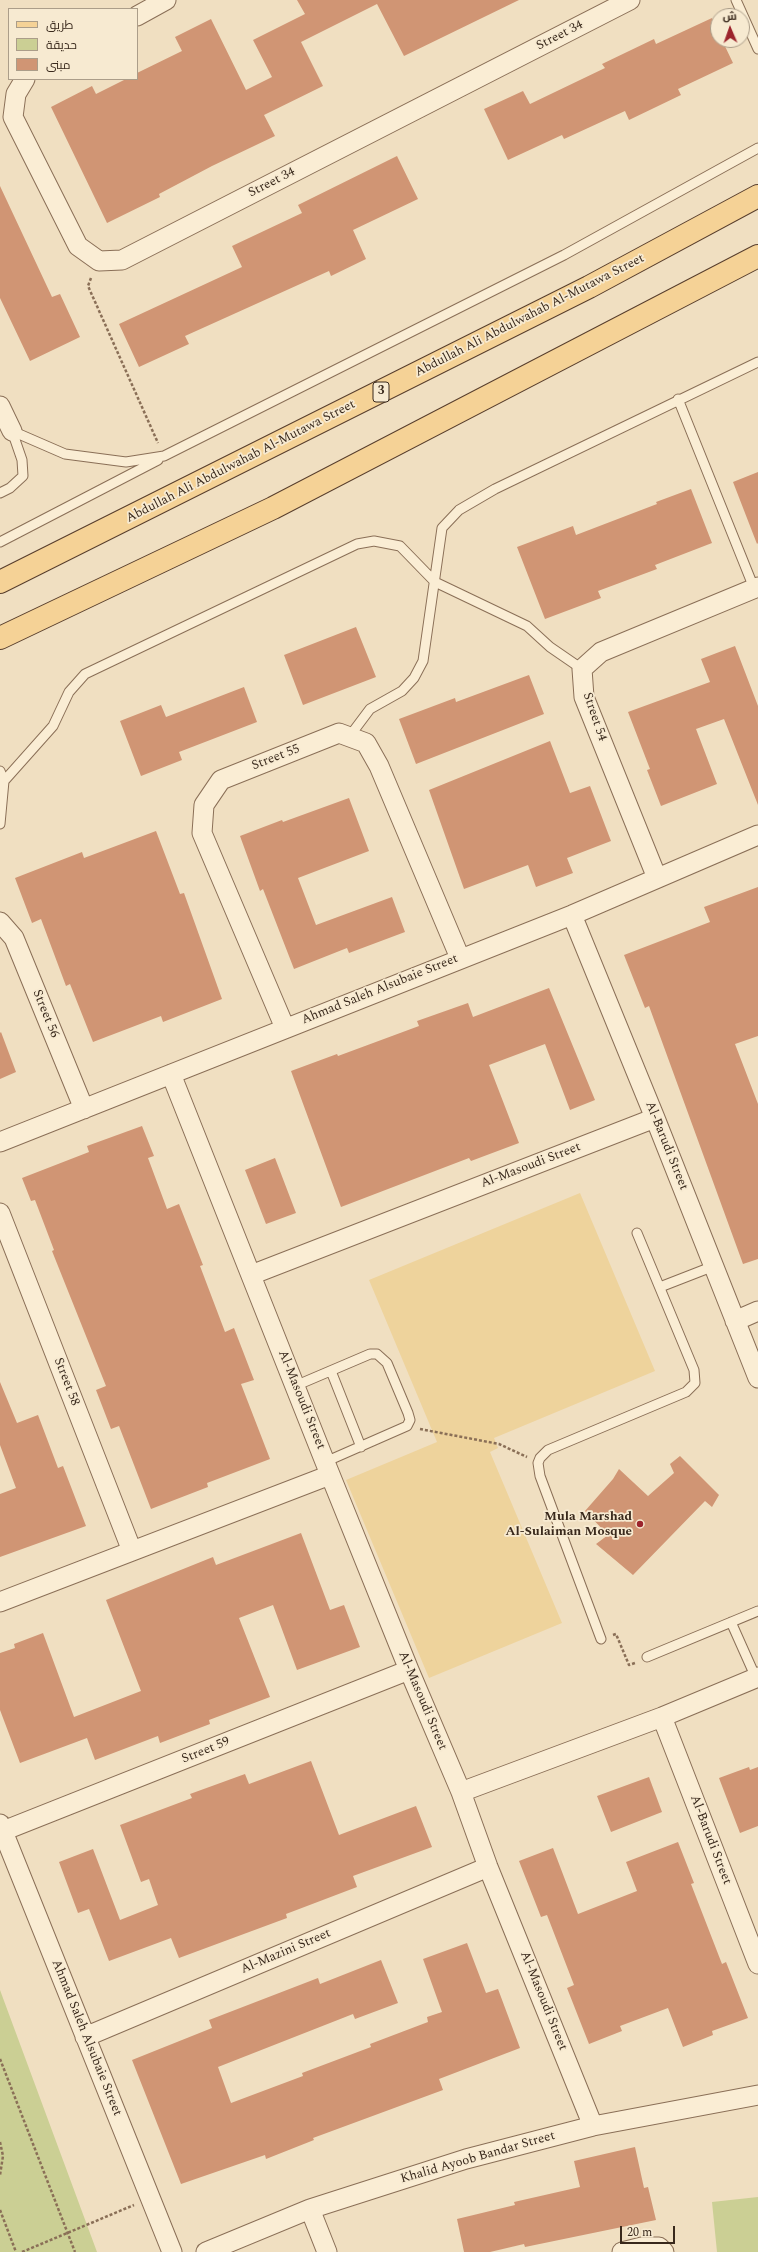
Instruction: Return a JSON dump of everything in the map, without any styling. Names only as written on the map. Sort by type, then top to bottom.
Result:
[{"type":"main road","name":"Abdullah Ali Abdulwahab Al-Mutawa Street","points":[[0,582],[589,287],[758,196]]},
{"type":"main road","points":[[0,638],[273,508],[758,256]]},
{"type":"street","points":[[138,15],[166,0]]},
{"type":"street","name":"Street 34","points":[[99,261],[122,260],[630,0]]},
{"type":"street","points":[[24,80],[16,94],[13,117],[78,246],[99,261]]},
{"type":"street","points":[[0,406],[12,431]]},
{"type":"street","points":[[582,669],[601,652],[756,587]]},
{"type":"street","name":"Street 54","points":[[582,669],[584,697],[656,878]]},
{"type":"street","name":"Street 55","points":[[285,1028],[202,833],[204,805],[221,780],[339,734],[366,743],[379,766],[460,958]]},
{"type":"street","name":"Ahmad Saleh Alsubaie Street","points":[[0,1142],[460,958],[572,915],[758,835]]},
{"type":"street","name":"Al-Barudi Street","points":[[572,915],[655,1118],[758,1378]]},
{"type":"street","name":"Street 56","points":[[0,922],[14,938],[84,1109]]},
{"type":"street","name":"Al-Masoudi Street","points":[[171,1074],[409,1670],[461,1792],[488,1867],[593,2126]]},
{"type":"street","name":"Al-Masoudi Street","points":[[251,1275],[655,1118]]},
{"type":"street","name":"Street 58","points":[[0,1213],[132,1551]]},
{"type":"street","points":[[735,1321],[758,1311]]},
{"type":"street","points":[[0,1602],[132,1551],[328,1469]]},
{"type":"street","name":"Street 59","points":[[2,1827],[409,1670]]},
{"type":"street","points":[[461,1792],[662,1717],[757,1677]]},
{"type":"street","name":"Al-Barudi Street","points":[[662,1717],[758,1964]]},
{"type":"street","name":"Ahmad Saleh Alsubaie Street","points":[[2,1827],[172,2252]]},
{"type":"street","name":"Al-Mazini Street","points":[[85,2036],[488,1867]]},
{"type":"street","name":"Khalid Ayoob Bandar Street","points":[[206,2252],[310,2208],[466,2159],[593,2126],[758,2095]]},
{"type":"street","points":[[310,2208],[327,2252]]},
{"type":"street","points":[[622,2252],[642,2247],[659,2247],[664,2252]]},
{"type":"lane","points":[[736,0],[754,30],[758,49]]},
{"type":"lane","points":[[0,542],[164,456],[564,255],[758,148]]},
{"type":"lane","points":[[349,737],[370,709],[402,691],[414,678],[423,661],[442,528],[459,510],[495,489],[678,399],[758,362]]},
{"type":"lane","points":[[678,399],[756,587]]},
{"type":"lane","points":[[12,431],[65,454],[126,462],[164,456]]},
{"type":"lane","points":[[0,493],[10,488],[24,476],[22,460],[12,431]]},
{"type":"lane","points":[[4,781],[53,726],[70,692],[85,674],[357,544],[374,541],[400,546],[435,582],[527,626],[550,647],[582,669]]},
{"type":"lane","points":[[0,771],[4,781],[0,824]]},
{"type":"lane","points":[[601,1639],[540,1476],[538,1463],[540,1458],[548,1450],[686,1392],[693,1387],[696,1376],[694,1370],[637,1233]]},
{"type":"lane","points":[[660,1287],[714,1266]]},
{"type":"lane","points":[[295,1386],[370,1354],[377,1354],[387,1363],[408,1413],[410,1420],[407,1426],[361,1447],[328,1469]]},
{"type":"lane","points":[[331,1370],[361,1447]]},
{"type":"lane","points":[[647,1658],[758,1611]]},
{"type":"lane","points":[[731,1622],[757,1677]]},
{"type":"path","points":[[99,261],[88,286],[164,456]]},
{"type":"path","points":[[407,1426],[445,1435],[498,1444],[538,1463]]},
{"type":"path","points":[[601,1639],[616,1634],[629,1665],[647,1658]]},
{"type":"path","points":[[0,2059],[76,2252]]},
{"type":"path","points":[[0,2142],[3,2156],[0,2175]]},
{"type":"path","points":[[22,2252],[150,2199]]},
{"type":"path","points":[[0,2210],[16,2252]]},
{"type":"green space","points":[[0,1990],[97,2252],[0,2252]]},
{"type":"green space","points":[[758,2197],[758,2252],[717,2252],[712,2202]]},
{"type":"sand","points":[[580,1193],[655,1371],[494,1438],[498,1448],[490,1452],[562,1623],[429,1678],[346,1480],[437,1442],[369,1280]]},
{"type":"building","points":[[297,0],[519,0],[404,56],[377,4],[301,42],[323,86],[264,115],[275,136],[212,166],[159,194],[160,197],[107,223],[51,107],[92,86],[96,94],[124,80],[138,80],[138,73],[182,51],[175,37],[211,19],[246,90],[272,77],[253,40],[305,14]]},
{"type":"building","points":[[710,19],[710,48],[726,48],[733,63],[678,89],[681,95],[629,120],[625,111],[564,139],[562,135],[508,160],[484,109],[523,91],[530,104],[605,68],[602,64],[654,39],[656,44]]},
{"type":"building","points":[[397,156],[418,199],[353,230],[366,259],[331,276],[329,271],[185,336],[189,344],[139,367],[119,324],[242,267],[232,246],[302,213],[298,205]]},
{"type":"building","points":[[0,186],[52,297],[60,294],[80,337],[30,361],[0,298]]},
{"type":"building","points":[[758,472],[758,543],[757,544],[733,482]]},
{"type":"building","points":[[691,489],[712,543],[655,565],[657,569],[598,591],[601,598],[545,619],[517,547],[573,526],[576,535],[657,504],[656,502]]},
{"type":"building","points":[[356,627],[376,677],[303,705],[284,655]]},
{"type":"building","points":[[735,646],[758,706],[758,805],[724,719],[696,729],[717,784],[661,806],[647,770],[650,769],[628,712],[710,682],[701,659]]},
{"type":"building","points":[[529,675],[544,714],[416,764],[399,719],[455,698],[456,702]]},
{"type":"building","points":[[244,687],[257,722],[179,752],[182,760],[141,776],[120,721],[161,705],[166,717]]},
{"type":"building","points":[[550,741],[570,793],[590,786],[611,841],[567,858],[573,873],[536,887],[528,865],[464,889],[429,790]]},
{"type":"building","points":[[349,798],[369,851],[298,878],[316,925],[392,897],[405,932],[349,953],[347,948],[294,969],[263,889],[260,891],[240,836],[282,820],[283,822]]},
{"type":"building","points":[[156,831],[180,894],[184,893],[222,999],[163,1022],[161,1016],[93,1042],[70,984],[66,986],[41,919],[32,923],[15,878],[82,852],[84,858]]},
{"type":"building","points":[[758,887],[758,1036],[735,1044],[758,1104],[758,1259],[743,1264],[649,1006],[645,1008],[624,955],[710,922],[704,907]]},
{"type":"building","points":[[549,988],[595,1100],[570,1110],[545,1044],[489,1065],[519,1143],[471,1161],[469,1158],[341,1207],[291,1071],[337,1054],[338,1056],[419,1026],[417,1021],[468,1003],[473,1017]]},
{"type":"building","points":[[1,1032],[16,1072],[0,1079],[0,1033]]},
{"type":"building","points":[[142,1126],[154,1156],[148,1158],[167,1209],[179,1204],[203,1265],[200,1266],[225,1332],[234,1328],[254,1380],[241,1384],[270,1459],[207,1483],[208,1487],[151,1509],[119,1426],[111,1429],[96,1390],[106,1386],[52,1251],[54,1250],[35,1200],[31,1201],[22,1178],[89,1152],[87,1146]]},
{"type":"building","points":[[275,1158],[296,1213],[266,1224],[245,1170]]},
{"type":"building","points":[[0,1382],[17,1423],[38,1415],[58,1468],[63,1466],[86,1526],[0,1557],[0,1494],[16,1488],[0,1445]]},
{"type":"building","name":"Mula Marshad Al-Sulaiman Mosque","points":[[680,1456],[719,1495],[712,1507],[705,1501],[633,1575],[596,1544],[608,1535],[585,1511],[613,1479],[619,1469],[648,1496],[674,1473],[670,1464]]},
{"type":"building","points":[[301,1533],[330,1610],[344,1605],[360,1647],[297,1670],[273,1605],[239,1618],[270,1697],[209,1720],[210,1724],[160,1743],[158,1736],[95,1760],[87,1738],[20,1763],[0,1710],[0,1653],[15,1648],[14,1644],[43,1633],[74,1717],[141,1691],[106,1600],[213,1557],[216,1565]]},
{"type":"building","points":[[311,1761],[339,1835],[416,1806],[432,1847],[353,1876],[357,1887],[286,1914],[287,1918],[179,1958],[171,1938],[109,1961],[89,1909],[78,1913],[59,1862],[93,1849],[120,1920],[158,1905],[149,1879],[141,1882],[120,1825],[192,1798],[190,1794],[245,1774],[249,1784]]},
{"type":"building","points":[[749,1767],[750,1770],[758,1767],[758,1826],[740,1833],[719,1778]]},
{"type":"building","points":[[649,1777],[662,1812],[611,1832],[597,1796]]},
{"type":"building","points":[[678,1842],[694,1883],[691,1884],[722,1964],[726,1962],[748,2018],[712,2031],[713,2035],[683,2047],[668,2008],[620,2026],[622,2031],[589,2044],[567,1988],[574,1985],[547,1915],[541,1917],[519,1861],[553,1848],[578,1914],[637,1891],[626,1862]]},
{"type":"building","points":[[467,1943],[486,1993],[498,1989],[520,2048],[439,2079],[443,2090],[313,2138],[314,2140],[266,2159],[265,2155],[181,2184],[132,2060],[212,2028],[209,2020],[318,1978],[320,1984],[381,1960],[398,2003],[355,2019],[353,2014],[218,2067],[231,2103],[303,2076],[302,2073],[371,2047],[370,2044],[428,2022],[427,2017],[442,2012],[423,1959]]},
{"type":"building","points":[[635,2147],[644,2188],[648,2187],[656,2220],[525,2247],[524,2244],[490,2252],[464,2252],[457,2219],[515,2205],[514,2202],[580,2187],[574,2161]]},
{"type":"place","name":"Mula Marshad Al-Sulaiman Mosque","points":[[640,1524]]}]
